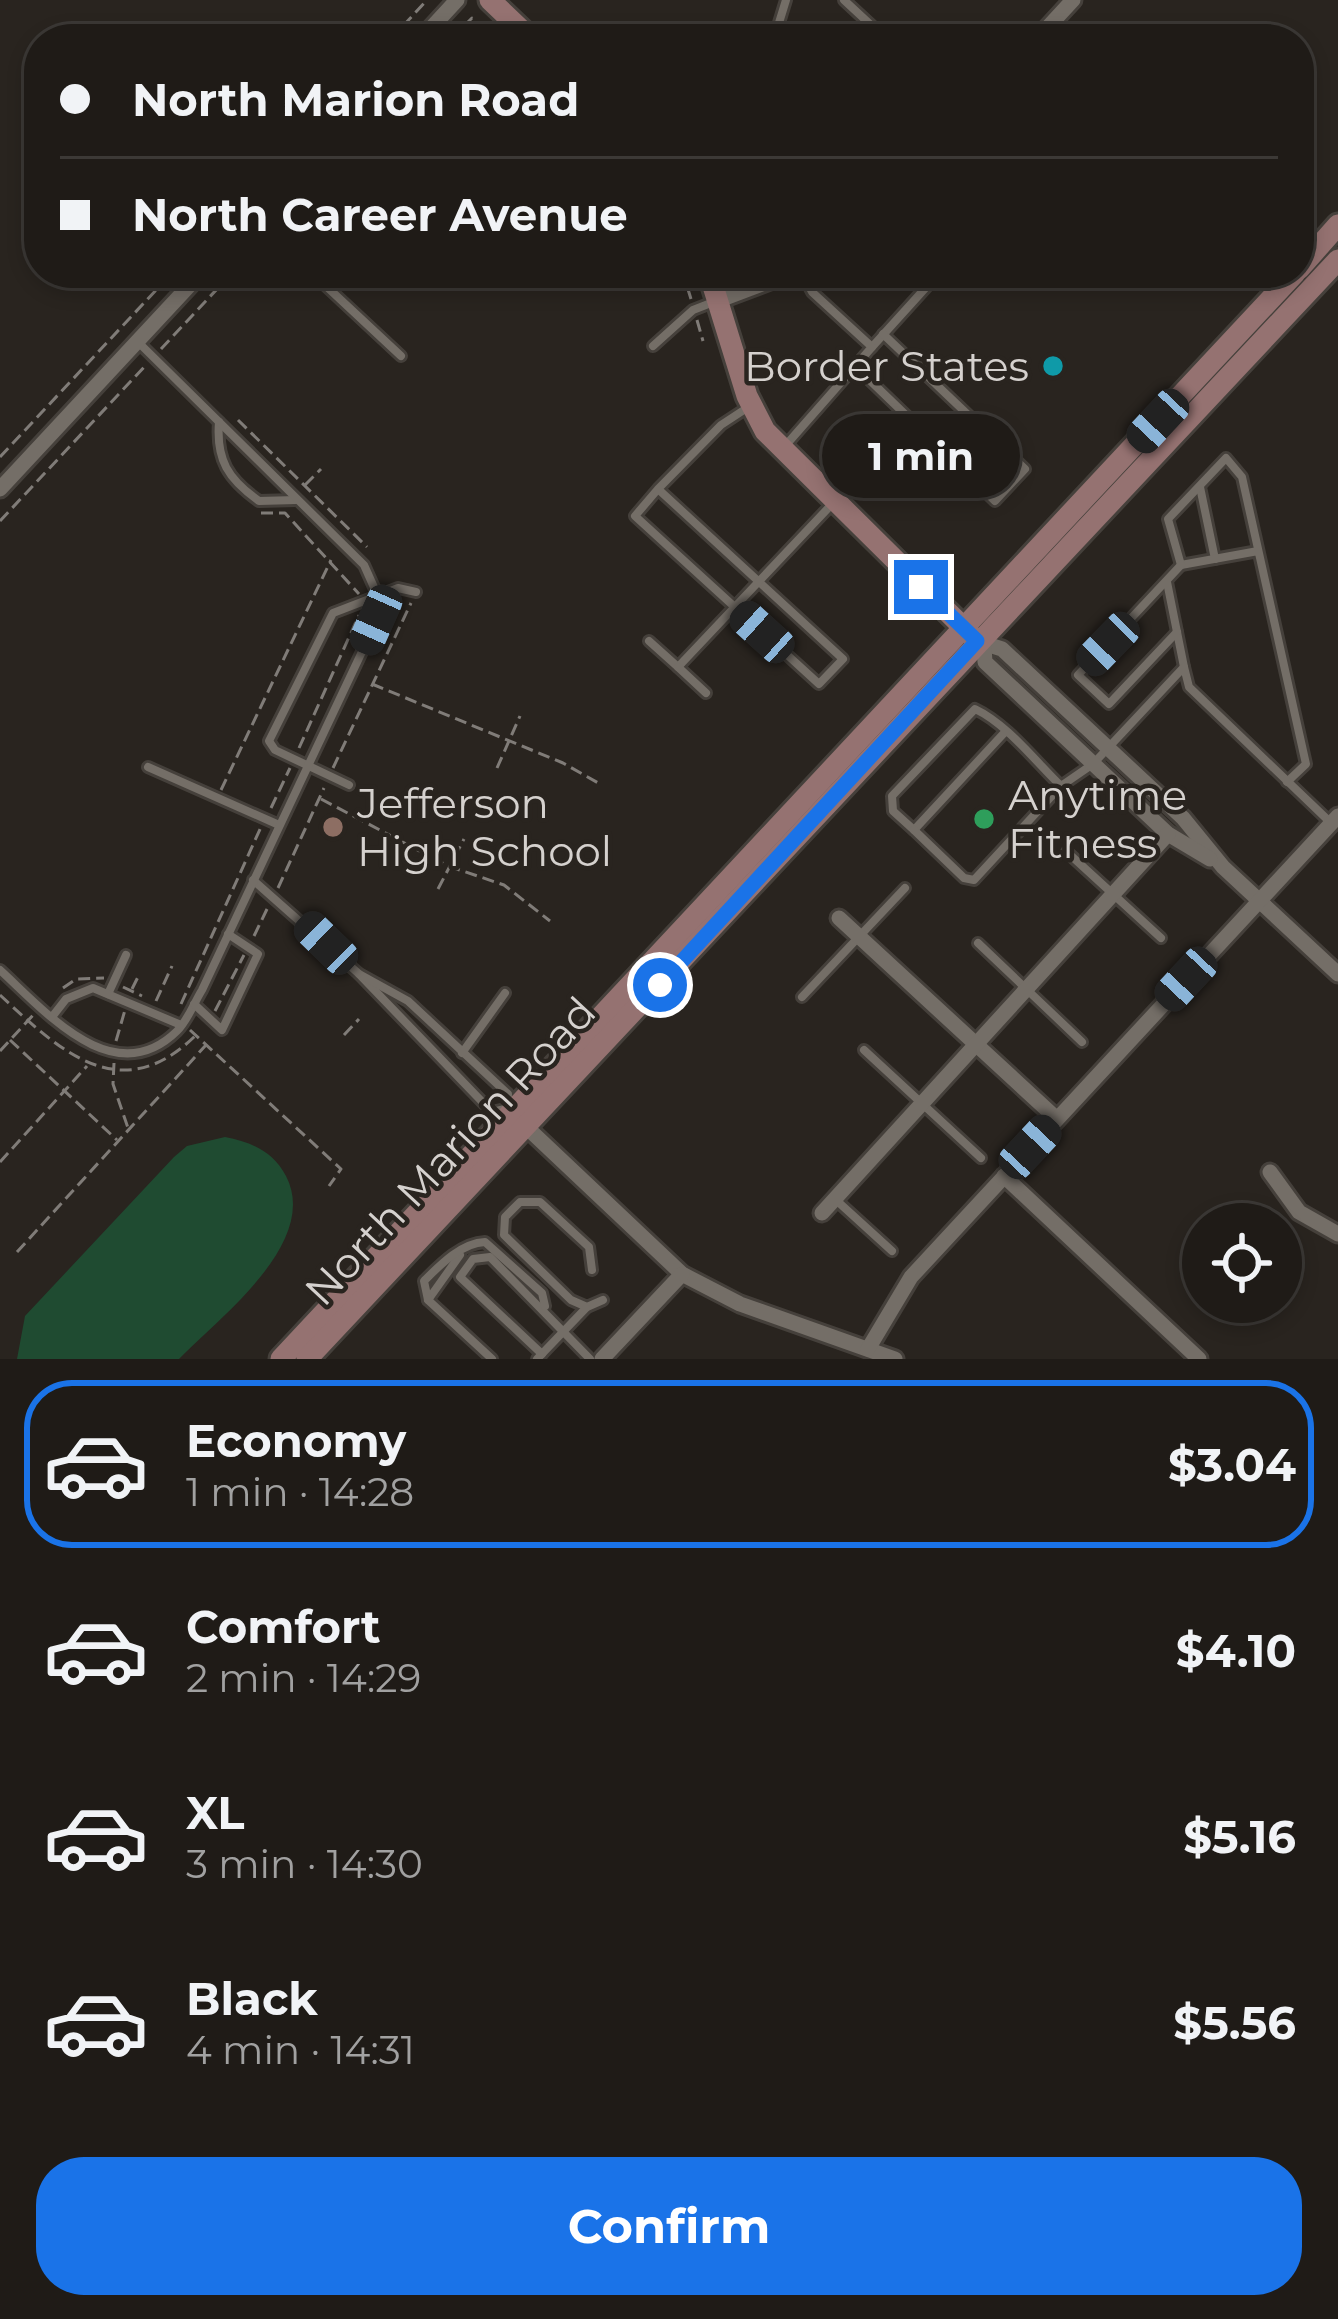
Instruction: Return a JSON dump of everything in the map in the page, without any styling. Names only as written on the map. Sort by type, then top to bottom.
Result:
[{"type":"main road","points":[[490,0],[515,24]]},
{"type":"main road","name":"North Marion Road","points":[[1314,252],[1338,225]]},
{"type":"main road","name":"North Marion Road","points":[[281,1359],[1336,266]]},
{"type":"main road","points":[[713,288],[752,405],[781,451],[975,639]]},
{"type":"main road","name":"North Marion Road","points":[[975,639],[1282,288]]},
{"type":"main road","name":"North Marion Road","points":[[307,1359],[515,1116]]},
{"type":"street","points":[[435,24],[458,0]]},
{"type":"street","points":[[1050,24],[1073,0]]},
{"type":"street","points":[[0,489],[187,288]]},
{"type":"street","points":[[717,301],[751,288]]},
{"type":"street","points":[[975,639],[1002,649],[1183,818],[1223,867],[1338,974]]},
{"type":"street","points":[[975,639],[985,662],[1168,834],[1223,867]]},
{"type":"street","points":[[868,1349],[911,1276],[1335,819]]},
{"type":"street","points":[[822,1213],[1168,834]]},
{"type":"street","points":[[839,918],[1057,1118]]},
{"type":"street","points":[[515,1116],[682,1274],[740,1304],[896,1359]]},
{"type":"street","points":[[1270,1172],[1299,1211],[1338,1234]]},
{"type":"street","points":[[1004,1176],[1198,1359]]},
{"type":"street","points":[[602,1359],[682,1274]]},
{"type":"lane","points":[[844,0],[870,24]]},
{"type":"lane","points":[[328,288],[401,356]]},
{"type":"lane","points":[[810,288],[872,347]]},
{"type":"lane","points":[[781,451],[925,288]]},
{"type":"lane","points":[[653,346],[692,310],[717,301]]},
{"type":"lane","points":[[855,366],[995,501],[1024,469],[883,334]]},
{"type":"lane","points":[[0,970],[81,1042],[113,1052],[156,1046],[181,1025],[376,620],[377,594],[364,566],[137,341]]},
{"type":"lane","points":[[658,489],[843,659],[819,684],[635,516],[658,489],[721,424],[752,405]]},
{"type":"lane","points":[[219,422],[220,461],[250,495],[268,504],[297,500]]},
{"type":"lane","points":[[1181,565],[1168,519],[1226,458],[1242,477],[1306,764],[1287,782]]},
{"type":"lane","points":[[1200,486],[1215,559]]},
{"type":"lane","points":[[678,667],[834,502]]},
{"type":"lane","points":[[1177,632],[1109,704],[1078,675],[1181,565],[1258,551]]},
{"type":"lane","points":[[1167,582],[1189,687],[1287,782],[1335,819]]},
{"type":"lane","points":[[349,785],[294,759],[269,741],[324,625],[344,605],[398,588],[416,592]]},
{"type":"lane","points":[[649,641],[706,693]]},
{"type":"lane","points":[[1060,786],[979,709],[971,711],[892,796],[893,811],[964,878],[974,880],[1060,786],[1093,764],[1184,667]]},
{"type":"lane","points":[[914,830],[1005,732]]},
{"type":"lane","points":[[148,767],[279,825]]},
{"type":"lane","points":[[1067,852],[1161,938]]},
{"type":"lane","points":[[254,880],[358,973],[493,1112],[515,1116],[508,1094],[408,1001],[358,973]]},
{"type":"lane","points":[[802,997],[905,888]]},
{"type":"lane","points":[[194,1004],[222,1030],[258,954],[228,934]]},
{"type":"lane","points":[[978,943],[1082,1042]]},
{"type":"lane","points":[[108,994],[126,955]]},
{"type":"lane","points":[[52,1017],[78,991],[108,994],[181,1025]]},
{"type":"lane","points":[[463,1053],[505,993]]},
{"type":"lane","points":[[864,1050],[981,1158]]},
{"type":"lane","points":[[835,1198],[892,1251]]},
{"type":"lane","points":[[587,1306],[571,1300],[508,1239],[505,1217],[520,1202],[540,1202],[589,1247],[592,1270]]},
{"type":"lane","points":[[492,1359],[428,1300],[424,1281],[446,1259],[471,1243],[485,1243],[542,1293],[545,1308]]},
{"type":"lane","points":[[590,1359],[562,1333],[562,1325],[490,1257],[472,1258],[460,1276],[540,1356],[562,1333],[587,1306],[603,1300]]},
{"type":"path","points":[[405,24],[427,0]]},
{"type":"path","points":[[0,457],[158,288]]},
{"type":"path","points":[[0,521],[218,288]]},
{"type":"path","points":[[238,420],[368,547]]},
{"type":"path","points":[[304,485],[321,469]]},
{"type":"path","points":[[181,1003],[362,609],[352,581],[285,513],[258,512]]},
{"type":"path","points":[[217,798],[332,559]]},
{"type":"path","points":[[329,1186],[341,1169],[202,1040],[416,592]]},
{"type":"path","points":[[371,684],[563,763],[600,784]]},
{"type":"path","points":[[497,768],[520,716]]},
{"type":"path","points":[[320,798],[450,867],[504,885],[550,922]]},
{"type":"path","points":[[438,889],[464,839]]},
{"type":"path","points":[[155,1003],[172,966]]},
{"type":"path","points":[[131,991],[138,977]]},
{"type":"path","points":[[128,1003],[113,1052],[113,1084],[129,1130]]},
{"type":"path","points":[[344,1035],[359,1019]]},
{"type":"path","points":[[10,1040],[119,1141]]},
{"type":"path","points":[[17,1252],[207,1045]]},
{"type":"path","points":[[0,1162],[88,1065]]},
{"type":"green space","points":[[225,1137],[252,1145],[275,1160],[286,1176],[293,1201],[290,1226],[278,1252],[240,1300],[179,1359],[17,1359],[25,1316],[174,1157],[187,1146]]},
{"type":"place","name":"Border States","points":[[1053,366]]},
{"type":"place","name":"Anytime Fitness","points":[[984,819]]},
{"type":"place","name":"Jefferson High School","points":[[333,827]]},
{"type":"route","points":[[660,985],[977,641],[921,587]]}]
